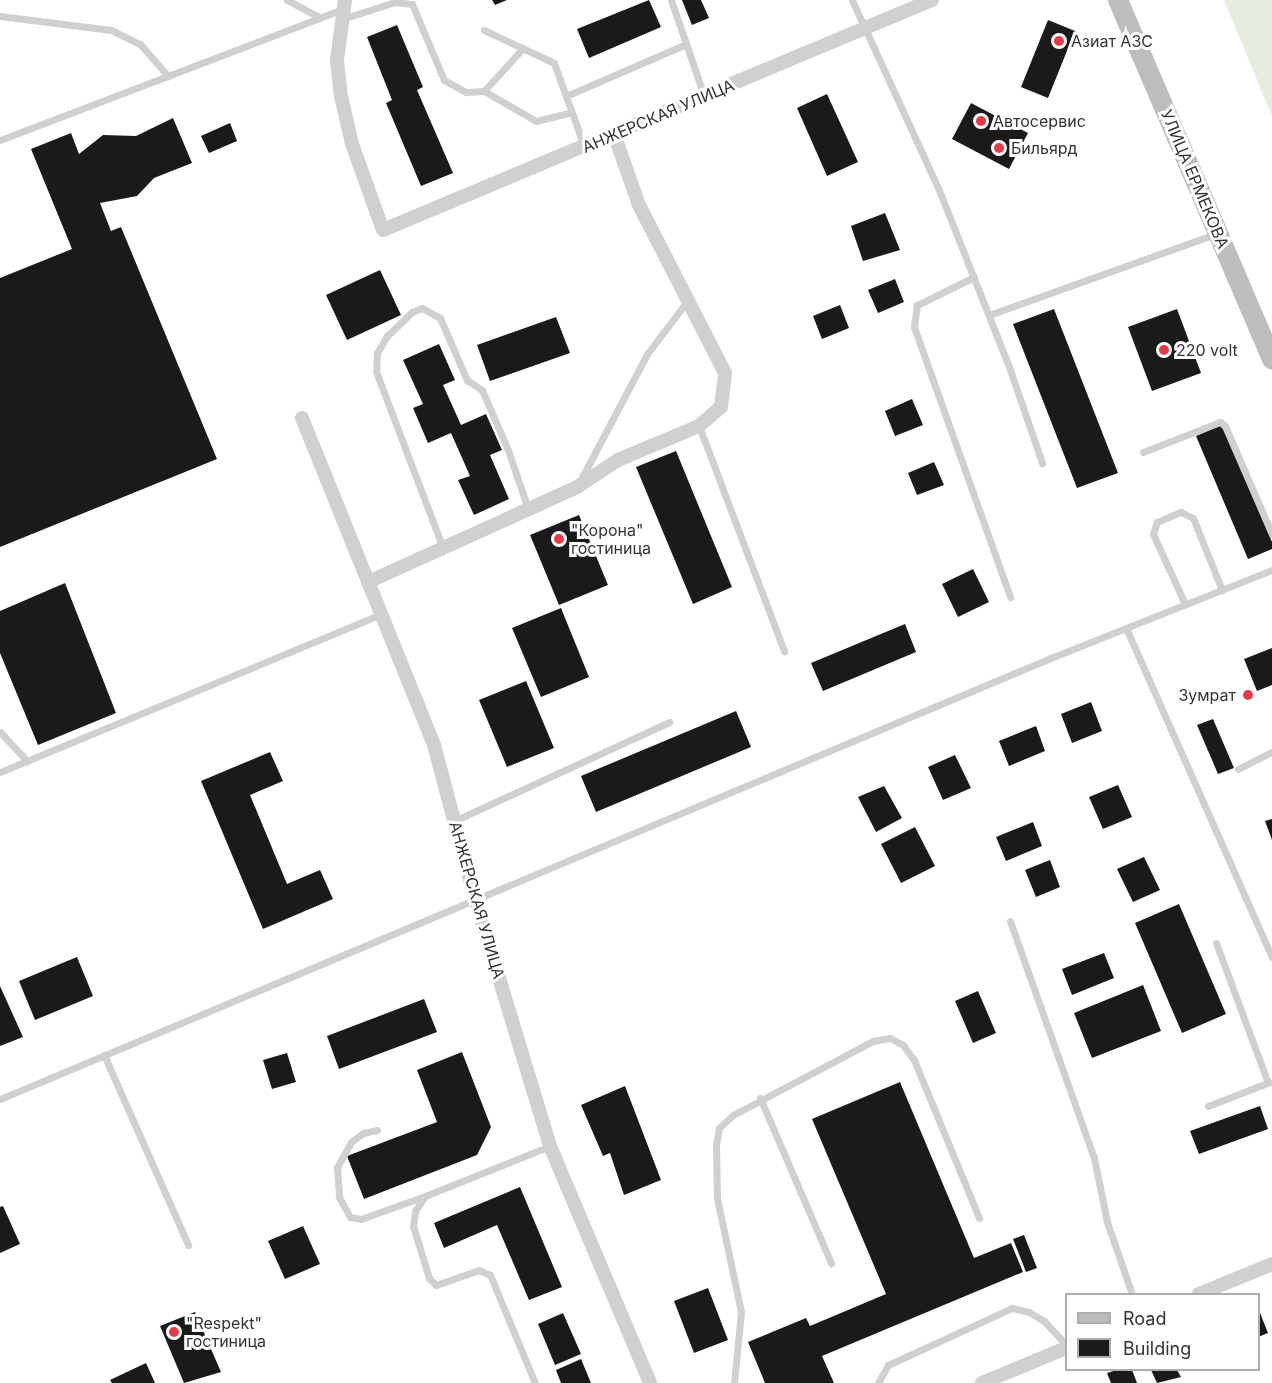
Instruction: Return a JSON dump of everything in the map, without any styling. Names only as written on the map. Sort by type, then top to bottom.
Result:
[{"type":"main road","name":"УЛИЦА ЕРМЕКОВА","points":[[1119,0],[1272,359]]},
{"type":"street","name":"АНЖЕРСКАЯ УЛИЦА","points":[[343,10],[337,60],[341,96],[352,144],[383,230],[932,0]]},
{"type":"street","points":[[368,582],[577,487],[618,460],[699,426],[721,407],[725,373],[639,205],[614,134]]},
{"type":"street","name":"АНЖЕРСКАЯ УЛИЦА","points":[[302,418],[434,745],[475,899],[550,1146],[650,1383]]},
{"type":"street","points":[[1201,1293],[1272,1264]]},
{"type":"street","points":[[982,1383],[1065,1347]]},
{"type":"lane","points":[[287,0],[321,18]]},
{"type":"lane","points":[[672,0],[704,96]]},
{"type":"lane","points":[[852,0],[939,190],[989,315],[1042,463]]},
{"type":"lane","points":[[0,140],[343,10],[395,2],[412,4],[444,80],[466,92],[484,92],[536,121],[572,112]]},
{"type":"lane","points":[[0,16],[111,30],[140,44],[168,76]]},
{"type":"lane","points":[[484,30],[554,63],[584,147]]},
{"type":"lane","points":[[566,96],[686,44]]},
{"type":"lane","points":[[484,92],[523,48]]},
{"type":"lane","points":[[989,315],[1218,233]]},
{"type":"lane","points":[[974,277],[916,305],[914,327],[1010,597]]},
{"type":"lane","points":[[577,487],[647,354],[688,300]]},
{"type":"lane","points":[[443,548],[376,372],[377,353],[387,336],[412,312],[422,309],[440,318],[467,380],[482,390],[508,450],[528,509]]},
{"type":"lane","points":[[1143,452],[1220,422],[1225,426],[1272,534]]},
{"type":"lane","points":[[699,426],[784,651]]},
{"type":"lane","points":[[1185,604],[1153,534],[1157,522],[1181,512],[1193,518],[1222,590]]},
{"type":"lane","points":[[0,1099],[1126,628],[1272,570]]},
{"type":"lane","points":[[0,772],[381,614]]},
{"type":"lane","points":[[1126,628],[1272,957]]},
{"type":"lane","points":[[454,821],[669,722]]},
{"type":"lane","points":[[0,732],[27,761]]},
{"type":"lane","points":[[1238,769],[1272,752]]},
{"type":"lane","points":[[1010,921],[1094,1158],[1107,1222],[1132,1293]]},
{"type":"lane","points":[[1208,1106],[1270,1082],[1216,942]]},
{"type":"lane","points":[[734,1383],[741,1312],[717,1197],[716,1145],[719,1128],[760,1098],[873,1041],[890,1038],[903,1045],[914,1060],[979,1218]]},
{"type":"lane","points":[[104,1055],[188,1245]]},
{"type":"lane","points":[[760,1098],[831,1263]]},
{"type":"lane","points":[[376,1130],[363,1133],[351,1142],[337,1167],[339,1197],[350,1217],[361,1220],[550,1146]]},
{"type":"lane","points":[[425,1196],[415,1211],[413,1226],[429,1278],[436,1285],[485,1270],[535,1383]]},
{"type":"lane","points":[[878,1383],[888,1365],[1012,1308],[1029,1312],[1044,1321],[1065,1346]]},
{"type":"shaded area","points":[[1224,0],[1272,0],[1272,116]]},
{"type":"building","points":[[492,0],[507,0],[495,5]]},
{"type":"building","points":[[649,0],[661,27],[589,58],[577,29]]},
{"type":"building","points":[[682,0],[701,0],[709,18],[692,25]]},
{"type":"building","points":[[1048,20],[1075,31],[1048,98],[1021,87]]},
{"type":"building","points":[[397,25],[423,87],[417,90],[453,173],[421,186],[386,103],[392,100],[367,37]]},
{"type":"building","points":[[827,94],[858,162],[827,176],[797,108]]},
{"type":"building","points":[[971,103],[1028,133],[1009,169],[952,139]]},
{"type":"building","points":[[173,118],[192,163],[154,178],[137,196],[100,203],[111,231],[121,227],[217,459],[0,547],[0,278],[72,249],[31,149],[71,133],[79,154],[103,135],[136,136]]},
{"type":"building","points":[[230,123],[237,141],[209,153],[201,136]]},
{"type":"building","points":[[885,213],[900,250],[863,261],[851,226]]},
{"type":"building","points":[[380,270],[401,315],[347,340],[326,295]]},
{"type":"building","points":[[895,279],[904,302],[878,313],[868,290]]},
{"type":"building","points":[[840,305],[849,328],[822,339],[813,316]]},
{"type":"building","points":[[1054,309],[1118,473],[1077,488],[1013,324]]},
{"type":"building","name":"220 volt","points":[[1177,309],[1201,373],[1152,391],[1128,327]]},
{"type":"building","points":[[556,317],[570,353],[490,381],[477,345]]},
{"type":"building","points":[[439,344],[455,380],[443,385],[461,425],[486,414],[502,450],[490,455],[509,499],[474,515],[458,480],[470,476],[451,433],[428,443],[413,408],[423,404],[403,360]]},
{"type":"building","points":[[912,399],[923,425],[895,436],[885,411]]},
{"type":"building","points":[[1222,425],[1272,542],[1272,549],[1248,559],[1196,436]]},
{"type":"building","points":[[676,451],[732,587],[693,604],[636,467]]},
{"type":"building","points":[[934,462],[944,485],[917,495],[908,473]]},
{"type":"building","points":[[579,515],[608,585],[559,605],[530,535]]},
{"type":"building","points":[[973,569],[989,602],[958,617],[942,584]]},
{"type":"building","points":[[65,583],[116,713],[38,745],[0,653],[0,611]]},
{"type":"building","points":[[561,608],[589,677],[541,697],[512,628]]},
{"type":"building","points":[[905,624],[916,652],[823,691],[811,663]]},
{"type":"building","points":[[1272,648],[1272,685],[1257,691],[1244,659]]},
{"type":"building","points":[[526,681],[554,748],[507,767],[479,700]]},
{"type":"building","points":[[1091,702],[1102,731],[1072,743],[1061,714]]},
{"type":"building","points":[[736,711],[751,747],[596,812],[581,776]]},
{"type":"building","points":[[1213,719],[1234,768],[1218,774],[1197,725]]},
{"type":"building","points":[[1036,726],[1045,751],[1009,766],[999,741]]},
{"type":"building","points":[[270,752],[283,781],[250,795],[287,884],[320,870],[333,899],[263,929],[201,781]]},
{"type":"building","points":[[955,755],[971,788],[943,800],[928,767]]},
{"type":"building","points":[[1118,785],[1132,817],[1103,829],[1089,797]]},
{"type":"building","points":[[884,786],[902,818],[876,832],[858,797]]},
{"type":"building","points":[[1272,819],[1272,840],[1265,821]]},
{"type":"building","points":[[1033,822],[1042,846],[1006,861],[996,837]]},
{"type":"building","points":[[915,827],[935,866],[901,883],[881,844]]},
{"type":"building","points":[[1144,857],[1160,890],[1133,902],[1117,869]]},
{"type":"building","points":[[1050,860],[1060,887],[1036,897],[1025,870]]},
{"type":"building","points":[[1179,904],[1226,1014],[1182,1033],[1135,923]]},
{"type":"building","points":[[1104,953],[1114,978],[1072,995],[1062,969]]},
{"type":"building","points":[[77,957],[93,996],[35,1020],[19,981]]},
{"type":"building","points":[[1143,985],[1161,1031],[1092,1058],[1074,1013]]},
{"type":"building","points":[[0,986],[23,1037],[0,1046]]},
{"type":"building","points":[[978,991],[996,1033],[973,1043],[955,1001]]},
{"type":"building","points":[[424,999],[437,1032],[339,1069],[327,1036]]},
{"type":"building","points":[[462,1052],[491,1127],[477,1155],[364,1199],[347,1156],[437,1122],[417,1070]]},
{"type":"building","points":[[287,1053],[296,1082],[272,1089],[263,1060]]},
{"type":"building","points":[[900,1082],[974,1258],[1011,1243],[1023,1272],[822,1356],[834,1383],[765,1383],[748,1342],[806,1318],[810,1326],[886,1294],[812,1119]]},
{"type":"building","points":[[625,1086],[661,1180],[624,1195],[610,1153],[603,1156],[581,1105]]},
{"type":"building","points":[[1260,1106],[1268,1129],[1199,1154],[1190,1131]]},
{"type":"building","points":[[520,1187],[562,1287],[529,1300],[497,1225],[444,1248],[434,1223]]},
{"type":"building","points":[[3,1206],[20,1244],[0,1253],[0,1207]]},
{"type":"building","points":[[303,1226],[320,1264],[285,1279],[268,1241]]},
{"type":"building","points":[[1024,1235],[1037,1268],[1026,1272],[1013,1239]]},
{"type":"building","points":[[708,1288],[728,1340],[694,1353],[674,1301]]},
{"type":"building","points":[[195,1312],[221,1372],[184,1383],[160,1326]]},
{"type":"building","points":[[563,1313],[581,1354],[555,1365],[538,1324]]},
{"type":"building","points":[[1260,1313],[1268,1333],[1260,1336]]},
{"type":"building","points":[[581,1359],[591,1383],[561,1383],[556,1370]]},
{"type":"building","points":[[146,1363],[155,1383],[112,1383],[110,1380]]},
{"type":"building","points":[[1132,1371],[1137,1383],[1111,1383],[1107,1373]]},
{"type":"building","points":[[1151,1371],[1178,1371],[1181,1377],[1157,1383]]},
{"type":"place","name":"Азиат АЗС","points":[[1059,41]]},
{"type":"place","name":"Автосервис","points":[[981,121]]},
{"type":"place","name":"Бильярд","points":[[999,148]]},
{"type":"place","name":"220 volt","points":[[1164,350]]},
{"type":"place","name":"\"Корона\" гостиница","points":[[559,539]]},
{"type":"place","name":"Зумрат","points":[[1248,695]]},
{"type":"place","name":"\"Respekt\" гостиница","points":[[174,1332]]}]
